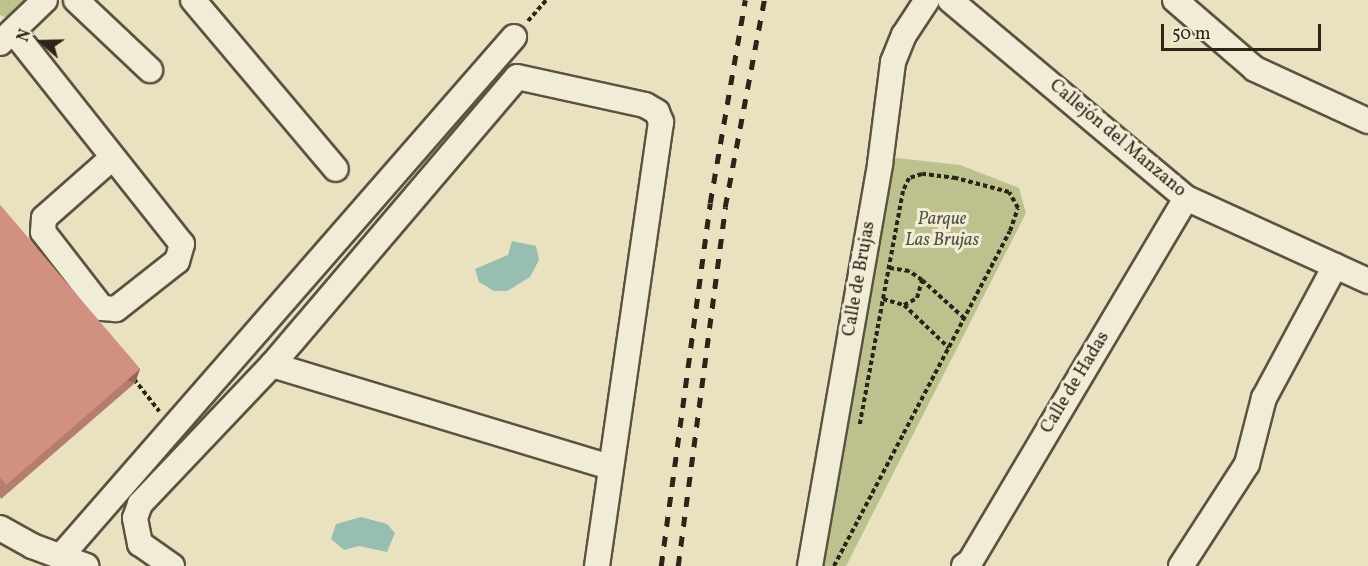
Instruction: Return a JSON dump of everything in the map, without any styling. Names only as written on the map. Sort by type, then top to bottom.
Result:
[{"type":"street","points":[[45,0],[9,29],[182,244],[177,261],[116,309],[102,308],[43,232],[44,218],[112,158]]},
{"type":"street","points":[[76,0],[150,70]]},
{"type":"street","points":[[193,0],[336,168]]},
{"type":"street","name":"Calle de Brujas","points":[[810,566],[880,164],[893,62],[904,35],[927,0]]},
{"type":"street","name":"Callejón del Manzano","points":[[950,0],[1186,198],[1368,280]]},
{"type":"street","points":[[1175,0],[1255,69],[1368,121]]},
{"type":"street","points":[[61,556],[514,37]]},
{"type":"street","points":[[172,566],[140,544],[135,532],[140,504],[272,364],[518,77],[645,105],[657,112],[661,122],[597,566]]},
{"type":"street","name":"Calle de Hadas","points":[[964,566],[970,562],[1186,198]]},
{"type":"street","points":[[1181,566],[1247,464],[1264,398],[1335,266],[1368,261]]},
{"type":"street","points":[[272,364],[610,467]]},
{"type":"street","points":[[0,528],[86,566]]},
{"type":"path","points":[[514,37],[546,0]]},
{"type":"path","points":[[834,566],[1010,231],[1018,207],[1009,192],[956,178],[922,174],[909,178],[889,268],[860,427]]},
{"type":"path","points":[[889,268],[909,271],[964,318]]},
{"type":"path","points":[[904,305],[917,298],[922,280]]},
{"type":"path","points":[[883,299],[904,305],[949,348]]},
{"type":"path","points":[[834,566],[838,543]]},
{"type":"green space","points":[[0,0],[28,0],[11,17],[4,17],[0,15]]},
{"type":"green space","name":"Parque Las Brujas","points":[[888,157],[960,165],[1019,188],[1026,213],[846,566],[818,566]]},
{"type":"water","points":[[512,241],[536,246],[539,260],[530,277],[507,291],[494,291],[479,282],[475,269],[508,255]]},
{"type":"water","points":[[361,517],[387,524],[395,533],[387,552],[359,546],[344,550],[331,539],[336,524]]},
{"type":"building","points":[[0,205],[140,369],[6,485],[0,477]]},
{"type":"railway","points":[[661,566],[710,203],[745,0]]},
{"type":"railway","points":[[678,566],[725,207],[764,0]]}]
